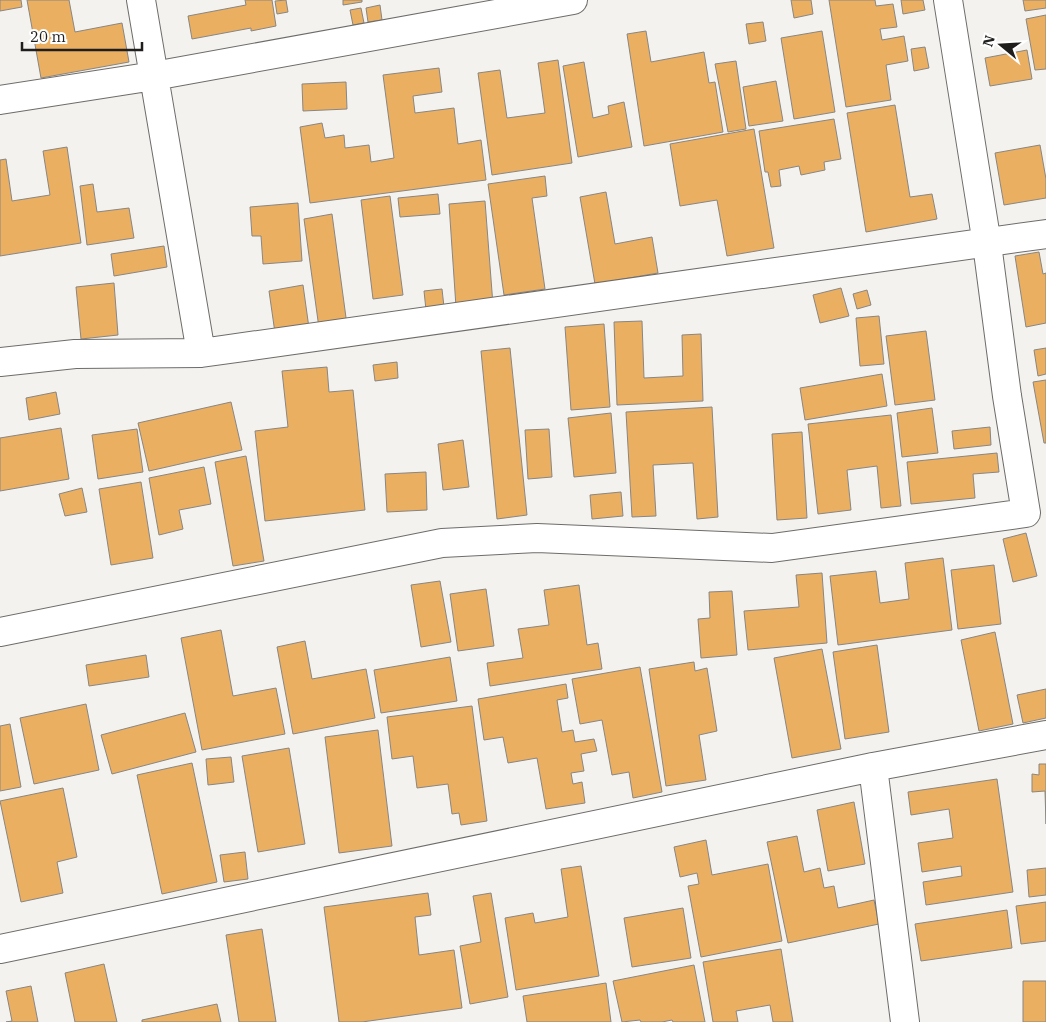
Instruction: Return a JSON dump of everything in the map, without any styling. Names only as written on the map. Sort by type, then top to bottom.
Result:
[{"type":"street","points":[[141,0],[201,353]]},
{"type":"street","points":[[0,100],[154,76],[573,0]]},
{"type":"street","points":[[0,632],[442,543],[537,538],[772,548],[1026,513],[1007,396],[987,244],[948,0]]},
{"type":"street","points":[[0,362],[75,354],[201,353],[368,328],[987,244],[1046,234]]},
{"type":"street","points":[[0,949],[873,767],[1046,735]]},
{"type":"street","points":[[873,767],[904,1022]]},
{"type":"building","points":[[0,0],[21,0],[22,7],[0,11]]},
{"type":"building","points":[[27,0],[69,0],[75,32],[122,23],[129,62],[41,78]]},
{"type":"building","points":[[245,0],[272,0],[276,26],[251,31],[251,28],[192,39],[188,16],[246,5]]},
{"type":"building","points":[[286,0],[288,12],[277,14],[275,1]]},
{"type":"building","points":[[343,0],[362,0],[362,2],[343,5]]},
{"type":"building","points":[[791,0],[811,0],[813,14],[794,18]]},
{"type":"building","points":[[829,0],[875,0],[876,6],[893,4],[897,27],[880,29],[882,40],[904,36],[908,61],[886,65],[891,100],[846,107]]},
{"type":"building","points":[[901,0],[923,0],[925,10],[903,14]]},
{"type":"building","points":[[1023,0],[1046,0],[1046,8],[1025,11]]},
{"type":"building","points":[[380,5],[382,20],[368,22],[366,8]]},
{"type":"building","points":[[361,8],[364,23],[353,25],[350,10]]},
{"type":"building","points":[[1046,15],[1046,69],[1035,70],[1026,19]]},
{"type":"building","points":[[763,22],[766,41],[749,44],[746,24]]},
{"type":"building","points":[[646,31],[651,62],[704,52],[709,83],[715,82],[723,132],[644,146],[627,34]]},
{"type":"building","points":[[822,31],[835,112],[794,119],[781,38]]},
{"type":"building","points":[[925,47],[929,68],[914,71],[911,49]]},
{"type":"building","points":[[1027,50],[1032,79],[990,86],[985,58]]},
{"type":"building","points":[[558,60],[572,163],[492,175],[478,73],[500,70],[507,118],[545,113],[538,63]]},
{"type":"building","points":[[736,61],[746,129],[728,132],[715,64]]},
{"type":"building","points":[[584,62],[593,118],[609,114],[608,106],[624,102],[632,147],[578,157],[563,66]]},
{"type":"building","points":[[439,68],[442,92],[413,96],[415,113],[454,108],[458,144],[481,140],[486,180],[310,203],[300,127],[322,123],[325,138],[344,135],[345,148],[369,145],[371,162],[394,158],[383,75]]},
{"type":"building","points":[[776,81],[783,121],[749,126],[743,87]]},
{"type":"building","points":[[346,82],[347,109],[303,111],[302,84]]},
{"type":"building","points":[[895,105],[910,197],[932,194],[937,219],[866,232],[847,113]]},
{"type":"building","points":[[834,119],[841,159],[824,162],[825,170],[801,175],[799,166],[779,170],[781,186],[771,187],[768,172],[765,172],[759,131]]},
{"type":"building","points":[[754,129],[774,248],[727,256],[717,200],[680,206],[670,144]]},
{"type":"building","points":[[1040,145],[1046,179],[1046,198],[1004,205],[995,153]]},
{"type":"building","points":[[67,147],[81,243],[0,256],[0,160],[6,159],[12,201],[50,195],[43,151]]},
{"type":"building","points":[[545,176],[547,196],[532,198],[545,289],[504,295],[488,184]]},
{"type":"building","points":[[93,184],[97,212],[129,208],[134,238],[87,245],[80,186]]},
{"type":"building","points":[[606,192],[615,244],[652,237],[658,273],[595,284],[580,197]]},
{"type":"building","points":[[438,194],[440,214],[400,217],[398,198]]},
{"type":"building","points":[[390,196],[403,295],[373,299],[361,200]]},
{"type":"building","points":[[485,201],[493,305],[456,307],[449,204]]},
{"type":"building","points":[[298,203],[302,261],[263,264],[261,236],[252,236],[250,207]]},
{"type":"building","points":[[332,214],[347,325],[319,328],[304,219]]},
{"type":"building","points":[[164,246],[167,267],[114,276],[111,254]]},
{"type":"building","points":[[1039,252],[1043,274],[1046,273],[1046,323],[1026,327],[1015,256]]},
{"type":"building","points":[[114,283],[118,335],[81,339],[76,287]]},
{"type":"building","points":[[303,285],[309,328],[275,333],[269,291]]},
{"type":"building","points":[[841,288],[849,316],[820,323],[813,295]]},
{"type":"building","points":[[442,289],[444,307],[426,310],[424,291]]},
{"type":"building","points":[[867,290],[871,305],[857,309],[853,294]]},
{"type":"building","points":[[879,316],[884,364],[860,366],[856,318]]},
{"type":"building","points":[[642,321],[644,378],[683,376],[682,335],[701,334],[703,401],[617,405],[614,322]]},
{"type":"building","points":[[604,324],[610,407],[571,410],[565,327]]},
{"type":"building","points":[[926,331],[935,400],[895,405],[886,336]]},
{"type":"building","points":[[510,348],[527,515],[497,519],[481,351]]},
{"type":"building","points":[[1046,348],[1046,374],[1038,376],[1034,350]]},
{"type":"building","points":[[397,362],[398,378],[375,381],[373,365]]},
{"type":"building","points":[[327,367],[329,392],[353,390],[365,510],[265,521],[255,431],[288,427],[282,371]]},
{"type":"building","points":[[882,374],[887,406],[805,420],[800,388]]},
{"type":"building","points":[[1046,380],[1046,443],[1044,443],[1033,382]]},
{"type":"building","points":[[56,392],[60,414],[29,420],[26,398]]},
{"type":"building","points":[[231,402],[242,450],[149,471],[138,423]]},
{"type":"building","points":[[712,407],[718,517],[697,519],[693,463],[653,465],[656,516],[632,517],[626,412]]},
{"type":"building","points":[[932,408],[938,453],[902,457],[897,413]]},
{"type":"building","points":[[611,413],[616,473],[574,477],[568,418]]},
{"type":"building","points":[[891,415],[901,506],[881,508],[877,466],[847,470],[851,510],[818,514],[808,424]]},
{"type":"building","points":[[990,427],[991,445],[954,449],[952,431]]},
{"type":"building","points":[[61,428],[69,479],[0,491],[0,438]]},
{"type":"building","points":[[137,429],[143,472],[98,479],[92,435]]},
{"type":"building","points":[[549,429],[552,477],[528,479],[525,430]]},
{"type":"building","points":[[802,432],[807,518],[777,520],[772,434]]},
{"type":"building","points":[[463,440],[469,487],[443,490],[438,444]]},
{"type":"building","points":[[997,453],[999,472],[973,474],[975,498],[911,504],[907,462]]},
{"type":"building","points":[[246,456],[264,561],[233,566],[215,462]]},
{"type":"building","points":[[204,467],[211,504],[179,510],[183,529],[159,535],[149,478]]},
{"type":"building","points":[[426,472],[427,510],[387,512],[385,474]]},
{"type":"building","points":[[141,482],[153,558],[111,565],[99,489]]},
{"type":"building","points":[[82,488],[87,512],[65,516],[59,494]]},
{"type":"building","points":[[621,492],[623,516],[592,519],[590,495]]},
{"type":"building","points":[[1026,533],[1037,576],[1013,582],[1003,539]]},
{"type":"building","points":[[943,558],[952,630],[838,645],[830,576],[876,571],[880,603],[909,599],[905,563]]},
{"type":"building","points":[[994,565],[1001,624],[958,629],[951,570]]},
{"type":"building","points":[[822,573],[827,643],[748,650],[744,611],[799,607],[796,575]]},
{"type":"building","points":[[440,581],[451,642],[421,647],[411,585]]},
{"type":"building","points":[[579,585],[587,645],[598,643],[602,669],[490,686],[487,663],[523,658],[518,629],[549,625],[544,590]]},
{"type":"building","points":[[486,589],[494,646],[458,651],[450,594]]},
{"type":"building","points":[[732,591],[737,655],[701,658],[698,619],[710,618],[709,592]]},
{"type":"building","points":[[221,630],[233,696],[276,688],[285,734],[202,750],[181,638]]},
{"type":"building","points":[[995,632],[1013,724],[979,731],[961,640]]},
{"type":"building","points":[[305,641],[312,679],[366,669],[375,718],[293,734],[277,647]]},
{"type":"building","points":[[877,645],[889,732],[845,739],[833,652]]},
{"type":"building","points":[[822,649],[841,749],[792,758],[774,658]]},
{"type":"building","points":[[146,655],[149,677],[89,686],[86,665]]},
{"type":"building","points":[[450,657],[457,701],[381,713],[374,670]]},
{"type":"building","points":[[694,662],[695,671],[707,668],[717,731],[699,735],[706,780],[666,786],[649,669]]},
{"type":"building","points":[[640,667],[662,792],[633,798],[629,772],[612,775],[602,720],[580,724],[572,679]]},
{"type":"building","points":[[566,684],[568,698],[557,700],[562,732],[573,730],[575,742],[594,739],[597,751],[581,754],[584,771],[571,773],[573,784],[582,782],[585,803],[546,809],[537,758],[508,763],[503,737],[484,740],[478,699]]},
{"type":"building","points":[[1046,689],[1046,718],[1023,723],[1017,695]]},
{"type":"building","points":[[86,704],[99,770],[34,784],[20,718]]},
{"type":"building","points":[[472,706],[487,821],[461,825],[459,813],[452,814],[448,784],[417,788],[413,756],[392,759],[387,717]]},
{"type":"building","points":[[185,713],[196,752],[112,774],[101,735]]},
{"type":"building","points":[[10,724],[21,787],[0,791],[0,726]]},
{"type":"building","points":[[378,730],[392,846],[339,853],[325,737]]},
{"type":"building","points":[[289,748],[305,844],[258,852],[242,756]]},
{"type":"building","points":[[231,757],[234,782],[208,785],[206,759]]},
{"type":"building","points":[[192,763],[217,882],[162,894],[137,775]]},
{"type":"building","points":[[1039,764],[1046,764],[1046,824],[1045,791],[1032,792],[1032,774],[1039,775]]},
{"type":"building","points":[[997,779],[1013,892],[926,905],[923,882],[962,876],[961,866],[922,872],[918,843],[953,838],[949,809],[911,815],[908,792]]},
{"type":"building","points":[[63,788],[77,857],[57,862],[63,893],[21,902],[0,801]]},
{"type":"building","points":[[854,802],[865,864],[828,871],[817,810]]},
{"type":"building","points":[[797,836],[804,872],[820,868],[824,888],[834,886],[838,908],[874,900],[879,924],[788,943],[767,842]]},
{"type":"building","points":[[706,840],[712,875],[768,864],[782,941],[701,957],[688,886],[699,884],[697,873],[680,877],[674,847]]},
{"type":"building","points":[[245,852],[248,879],[224,882],[220,855]]},
{"type":"building","points":[[581,866],[599,976],[516,990],[505,918],[533,913],[535,923],[568,917],[561,869]]},
{"type":"building","points":[[1046,868],[1046,895],[1029,897],[1027,870]]},
{"type":"building","points":[[428,893],[431,915],[415,917],[419,955],[454,950],[462,1008],[362,1022],[339,1022],[324,907]]},
{"type":"building","points":[[491,893],[508,997],[470,1004],[460,946],[481,942],[473,896]]},
{"type":"building","points":[[1046,902],[1046,941],[1021,944],[1016,906]]},
{"type":"building","points":[[683,908],[691,958],[632,967],[624,918]]},
{"type":"building","points":[[1007,910],[1012,948],[921,961],[915,924]]},
{"type":"building","points":[[262,929],[276,1022],[239,1022],[226,935]]},
{"type":"building","points":[[781,949],[793,1022],[773,1022],[770,1005],[736,1011],[738,1022],[713,1022],[703,962]]},
{"type":"building","points":[[104,964],[117,1022],[75,1022],[65,973]]},
{"type":"building","points":[[694,965],[705,1022],[673,1022],[672,1020],[641,1022],[640,1020],[622,1022],[613,981]]},
{"type":"building","points":[[1023,981],[1046,981],[1046,1022],[1023,1022]]},
{"type":"building","points":[[606,983],[611,1022],[527,1022],[523,996]]},
{"type":"building","points":[[31,986],[38,1022],[6,1022],[12,1021],[6,991]]},
{"type":"building","points":[[217,1004],[221,1022],[142,1022],[142,1020]]}]
